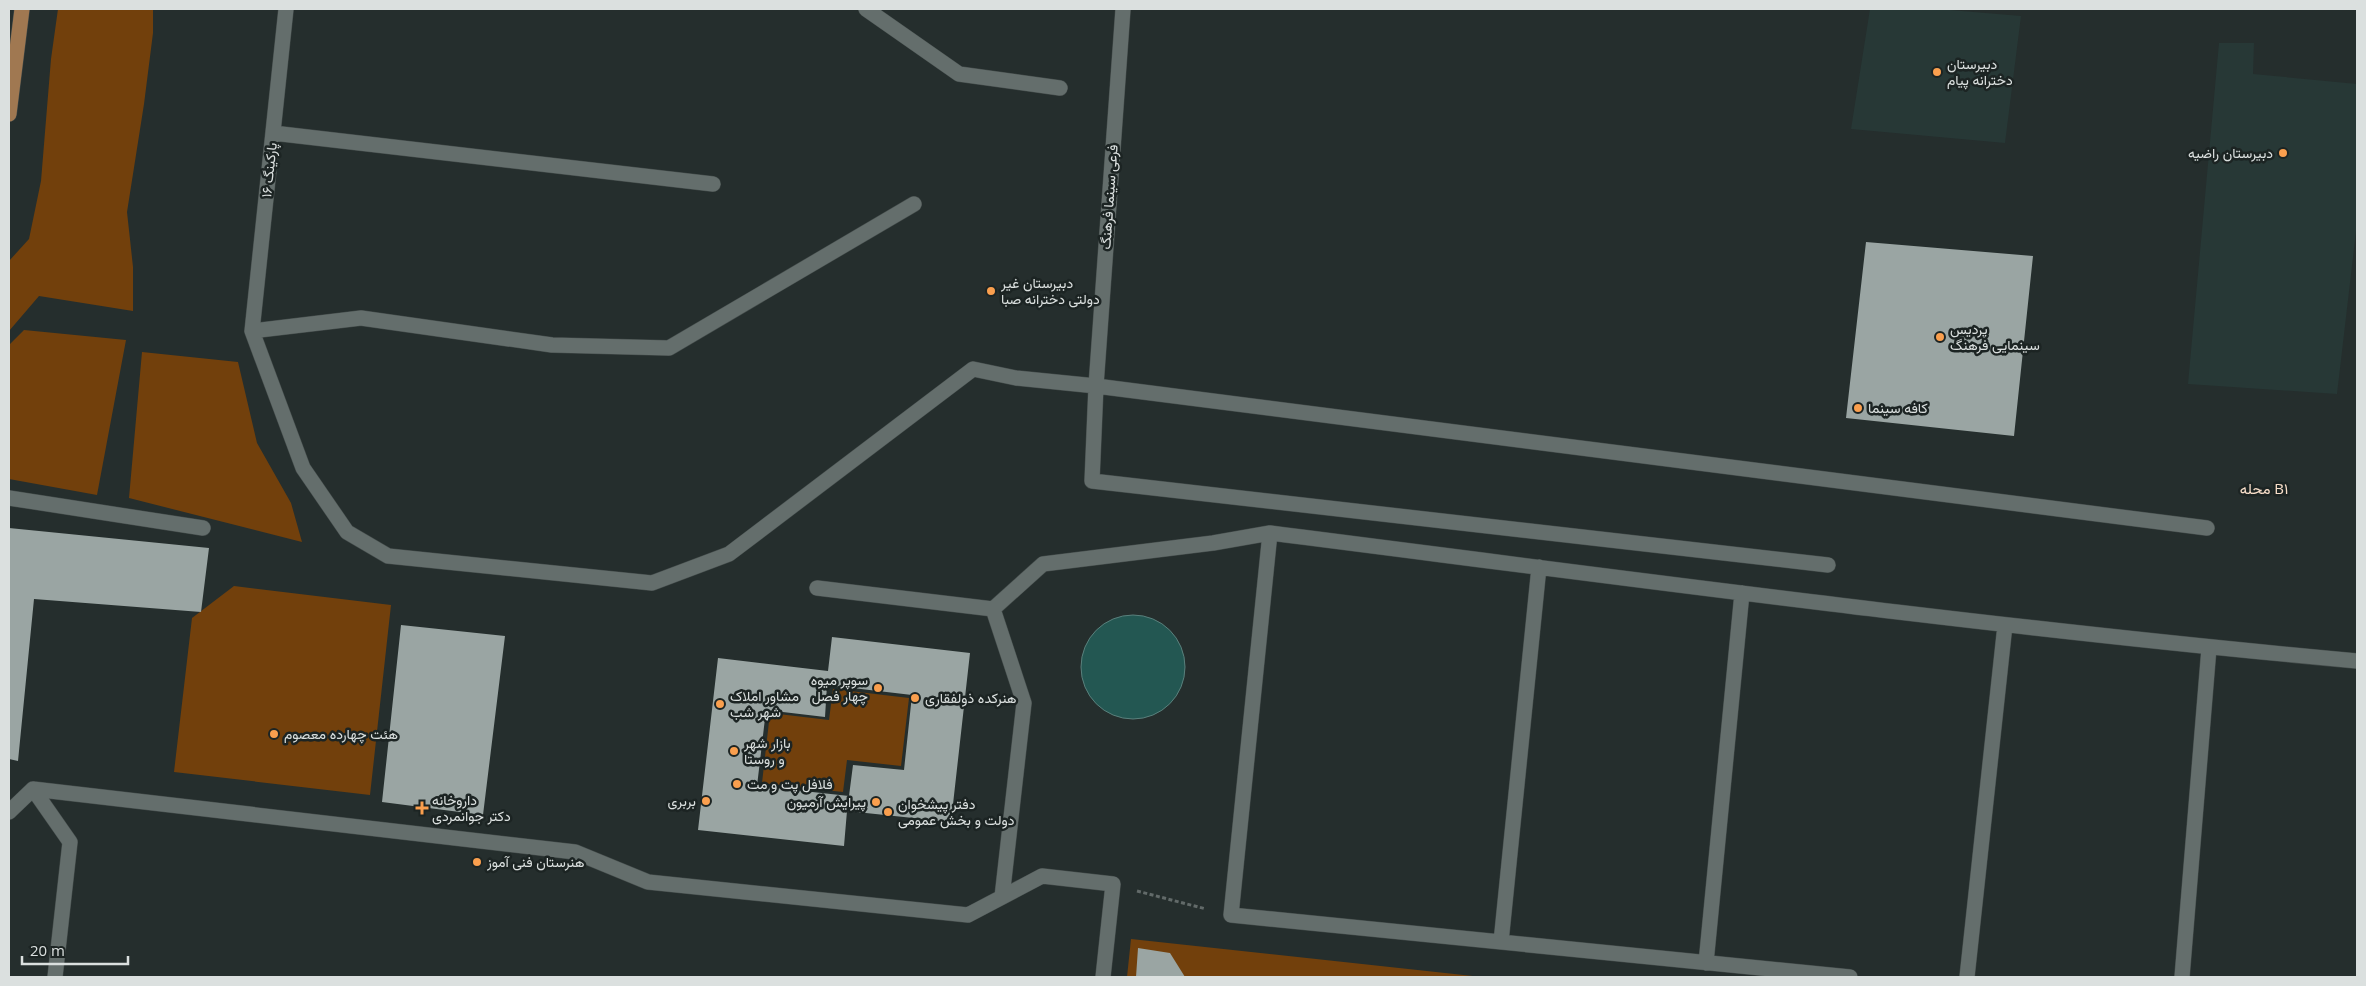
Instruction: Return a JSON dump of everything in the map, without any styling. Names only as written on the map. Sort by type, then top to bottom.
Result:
[{"type":"main road","points":[[9,114],[22,9]]},
{"type":"street","name":"پارکینگ ۱۶","points":[[252,331],[286,9]]},
{"type":"street","points":[[866,9],[959,74],[1060,88]]},
{"type":"street","name":"فرعی سینما فرهنگ","points":[[1123,9],[1096,386],[1092,481],[1828,565]]},
{"type":"street","points":[[273,133],[714,184]]},
{"type":"street","points":[[914,204],[669,348],[552,345],[361,318],[252,331],[303,468],[347,532],[388,556],[652,583],[729,554],[973,369],[1016,378],[1096,386],[2207,528]]},
{"type":"street","points":[[9,498],[203,528]]},
{"type":"street","points":[[1270,533],[1230,915],[1850,977]]},
{"type":"street","points":[[817,588],[993,609],[1043,564],[1213,543],[1270,533],[2005,625],[2209,648],[2357,662]]},
{"type":"street","points":[[1501,942],[1539,567]]},
{"type":"street","points":[[1706,963],[1742,593]]},
{"type":"street","points":[[993,609],[1024,703],[1002,897]]},
{"type":"street","points":[[1966,977],[2005,625]]},
{"type":"street","points":[[2182,977],[2209,648]]},
{"type":"street","points":[[34,789],[70,842],[55,977]]},
{"type":"street","points":[[9,812],[34,789],[575,852],[648,882],[968,915],[1042,876],[1113,884],[1102,977]]},
{"type":"path","points":[[1113,884],[1230,915]]},
{"type":"shaded area","points":[[58,9],[153,9],[153,33],[144,104],[127,212],[133,267],[133,311],[39,296],[9,331],[9,261],[29,239],[41,181],[51,59]]},
{"type":"shaded area","name":"دبیرستان دخترانه پیام","points":[[1870,9],[1938,9],[2021,16],[2005,143],[1851,129]]},
{"type":"shaded area","name":"دبیرستان راضیه","points":[[2219,43],[2254,43],[2253,74],[2357,84],[2357,223],[2337,394],[2188,384]]},
{"type":"shaded area","points":[[24,330],[126,340],[97,495],[9,479],[9,345]]},
{"type":"shaded area","points":[[142,352],[238,362],[257,443],[291,503],[302,542],[129,498]]},
{"type":"shaded area","points":[[234,586],[391,605],[370,795],[174,772],[192,618]]},
{"type":"shaded area","points":[[833,689],[909,698],[901,766],[847,760],[843,792],[762,783],[770,713],[829,720]]},
{"type":"shaded area","points":[[1131,939],[1482,977],[1127,977]]},
{"type":"water","points":[[1133,615],[1153,619],[1170,630],[1181,647],[1185,667],[1181,687],[1170,704],[1153,715],[1133,719],[1113,715],[1096,704],[1085,687],[1081,667],[1085,647],[1096,630],[1113,619]]},
{"type":"building","name":"پردیس سینمایی فرهنگ","points":[[1866,242],[2033,256],[2014,436],[1846,418]]},
{"type":"building","points":[[9,528],[209,548],[201,612],[34,599],[18,761],[9,759]]},
{"type":"building","points":[[401,625],[505,636],[483,815],[382,802]]},
{"type":"building","points":[[832,637],[970,653],[951,822],[847,811],[844,846],[698,830],[718,658],[828,671]],"holes":[[[827,685],[912,695],[904,770],[853,765],[849,796],[757,786],[766,710],[825,717]]]},
{"type":"building","points":[[1138,948],[1170,953],[1185,977],[1136,977]]},
{"type":"place","name":"دبیرستان دخترانه پیام","points":[[1937,72]]},
{"type":"place","name":"دبیرستان راضیه","points":[[2283,153]]},
{"type":"place","name":"دبیرستان غیر دولتی دخترانه صبا","points":[[991,291]]},
{"type":"place","name":"پردیس سینمایی فرهنگ","points":[[1940,337]]},
{"type":"place","name":"کافه سینما","points":[[1858,408]]},
{"type":"place","name":"سوپر میوه چهار فصل","points":[[878,688]]},
{"type":"place","name":"هنرکده ذولفقاری","points":[[915,698]]},
{"type":"place","name":"مشاور املاک شهر شب","points":[[720,704]]},
{"type":"place","name":"هئت چهارده معصوم","points":[[274,734]]},
{"type":"place","name":"بازار شهر و روستا","points":[[734,751]]},
{"type":"place","name":"فلافل پت و مت","points":[[737,784]]},
{"type":"place","name":"بربری","points":[[706,801]]},
{"type":"place","name":"پیرایش آرمیون","points":[[876,802]]},
{"type":"place","name":"داروخانه دکتر جوانمردی","points":[[422,808]]},
{"type":"place","name":"دفتر پیشخوان دولت و بخش عمومی","points":[[888,812]]},
{"type":"place","name":"هنرستان فنی آموز","points":[[477,862]]},
{"type":"district","name":"محله B۱","points":[[2264,489]]}]
